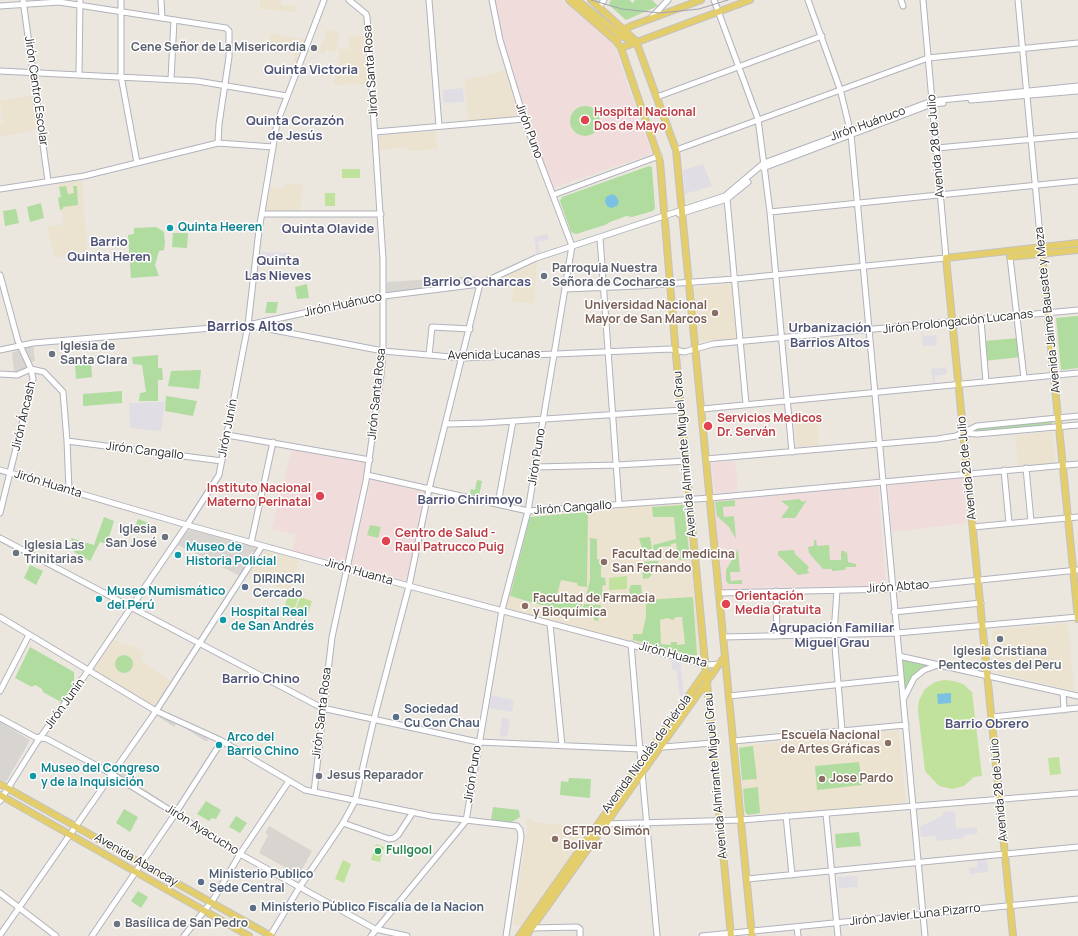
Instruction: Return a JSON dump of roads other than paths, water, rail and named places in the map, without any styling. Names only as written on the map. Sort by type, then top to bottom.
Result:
[{"type":"main road","name":"Avenida Almirante Miguel Grau","points":[[569,0],[618,38],[659,156],[675,350],[691,499],[708,682],[712,743],[722,821],[732,934]]},
{"type":"main road","points":[[577,0],[618,38],[636,41]]},
{"type":"main road","name":"Avenida Almirante Miguel Grau","points":[[591,0],[625,29],[636,41],[676,150],[702,409],[708,498],[723,636],[723,660],[729,696],[739,820],[747,879],[750,933]]},
{"type":"main road","points":[[618,38],[625,29],[701,0]]},
{"type":"main road","points":[[621,48],[636,41],[750,0]]},
{"type":"main road","points":[[946,258],[1078,243]]},
{"type":"main road","name":"Avenida Jaime Bausate y Meza","points":[[1042,246],[1068,518],[1076,570],[1078,617]]},
{"type":"main road","points":[[1010,257],[1078,250]]},
{"type":"main road","name":"Avenida 28 de Julio","points":[[946,258],[1013,936]]},
{"type":"main road","name":"Avenida Nicolás de Piérola","points":[[526,936],[723,660]]},
{"type":"main road","name":"Avenida Nicolás de Piérola","points":[[519,936],[684,702],[706,667]]},
{"type":"main road","points":[[684,702],[690,706]]},
{"type":"main road","name":"Avenida Abancay","points":[[0,784],[271,936]]},
{"type":"main road","name":"Avenida Abancay","points":[[1,798],[70,835],[249,936]]},
{"type":"street","points":[[121,0],[121,76],[137,163]]},
{"type":"street","points":[[161,0],[162,18]]},
{"type":"street","name":"Jirón Junín","points":[[1,798],[40,738],[88,671],[187,525],[219,475],[248,325],[255,257],[277,123],[324,0]]},
{"type":"street","name":"Jirón Santa Rosa","points":[[314,792],[322,708],[334,622],[348,568],[368,475],[383,351],[384,296],[367,17],[366,14],[349,0]]},
{"type":"street","points":[[429,0],[439,126]]},
{"type":"street","name":"Jirón Puno","points":[[466,821],[478,742],[502,610],[528,511],[572,246],[524,119],[500,40],[492,0]]},
{"type":"street","points":[[598,7],[604,0]]},
{"type":"street","points":[[651,18],[668,0]]},
{"type":"street","points":[[714,0],[740,66],[758,119],[770,212],[792,452]]},
{"type":"street","points":[[808,0],[840,89],[850,132],[925,936]]},
{"type":"street","points":[[901,0],[903,6]]},
{"type":"street","name":"Avenida 28 de Julio","points":[[923,0],[946,258]]},
{"type":"street","name":"Avenida Jaime Bausate y Meza","points":[[1018,0],[1042,246]]},
{"type":"street","points":[[0,6],[24,2],[80,2],[121,11],[225,28],[228,31],[229,49],[219,124],[218,143]]},
{"type":"street","name":"Jirón Centro Escolar","points":[[24,2],[48,181]]},
{"type":"street","points":[[79,74],[80,2]]},
{"type":"street","points":[[171,80],[174,20]]},
{"type":"street","points":[[657,97],[822,36]]},
{"type":"street","points":[[676,150],[928,58],[1078,42]]},
{"type":"street","points":[[0,71],[121,76],[171,80],[225,85],[287,96]]},
{"type":"street","name":"Jirón Huánuco","points":[[1026,93],[1078,86]]},
{"type":"street","name":"Jirón Huánuco","points":[[0,350],[20,345],[248,325],[384,296],[480,284],[536,258],[676,214],[725,196],[765,165],[932,102],[1026,93],[1078,90]]},
{"type":"street","points":[[375,132],[524,119]]},
{"type":"street","points":[[937,148],[1078,135]]},
{"type":"street","points":[[0,189],[80,176],[218,143],[273,147]]},
{"type":"street","points":[[552,195],[659,156]]},
{"type":"street","name":"Jirón Huánuco","points":[[682,212],[727,199],[765,165]]},
{"type":"street","points":[[770,212],[1078,181]]},
{"type":"street","points":[[727,199],[746,404]]},
{"type":"street","points":[[262,214],[380,214]]},
{"type":"street","points":[[600,238],[619,504]]},
{"type":"street","points":[[1010,257],[1024,378]]},
{"type":"street","points":[[564,289],[735,279],[946,258]]},
{"type":"street","name":"Jirón Áncash","points":[[0,275],[20,345],[31,369],[33,382],[0,513]]},
{"type":"street","points":[[271,936],[299,888],[343,823],[355,801],[374,719],[409,586],[429,489],[447,424],[480,284]]},
{"type":"street","name":"Jirón Prolongación Lucanas","points":[[695,350],[701,346],[713,344],[741,343],[1078,310]]},
{"type":"street","points":[[981,320],[986,382]]},
{"type":"street","name":"Avenida Lucanas","points":[[248,325],[383,351],[463,358],[675,350],[684,352],[695,350]]},
{"type":"street","points":[[429,355],[432,326],[470,329]]},
{"type":"street","points":[[0,374],[17,375],[31,369],[44,372],[63,391],[67,441],[68,490]]},
{"type":"street","points":[[702,409],[746,404],[788,402],[1078,373]]},
{"type":"street","points":[[447,424],[513,422],[543,418],[682,410]]},
{"type":"street","points":[[706,459],[956,436],[977,426],[1078,416]]},
{"type":"street","points":[[498,504],[513,422]]},
{"type":"street","points":[[964,433],[977,434],[1078,425]]},
{"type":"street","points":[[227,435],[370,460]]},
{"type":"street","name":"Jirón Cangallo","points":[[67,441],[222,461]]},
{"type":"street","points":[[251,543],[274,442]]},
{"type":"street","points":[[536,467],[617,465],[686,461]]},
{"type":"street","name":"Jirón Cangallo","points":[[368,475],[528,511],[708,498],[1078,464]]},
{"type":"street","points":[[1026,468],[1030,521]]},
{"type":"street","name":"Jirón Huanta","points":[[0,470],[251,543],[348,568],[550,624],[631,644],[706,667],[723,660]]},
{"type":"street","points":[[1004,470],[1009,523]]},
{"type":"street","points":[[973,527],[1078,517]]},
{"type":"street","points":[[0,538],[322,708],[478,742],[640,749],[712,743]]},
{"type":"street","points":[[0,935],[156,711],[198,643],[262,546]]},
{"type":"street","name":"Jirón Abtao","points":[[718,593],[892,589],[1076,570]]},
{"type":"street","points":[[837,590],[834,634],[842,731]]},
{"type":"street","points":[[776,591],[777,636]]},
{"type":"street","points":[[894,612],[981,603]]},
{"type":"street","points":[[0,617],[156,711],[289,781],[314,792],[466,821],[517,826],[521,837],[506,936]]},
{"type":"street","points":[[723,636],[897,633],[1078,617]]},
{"type":"street","points":[[550,624],[562,746]]},
{"type":"street","points":[[0,691],[29,635]]},
{"type":"street","points":[[631,644],[641,762]]},
{"type":"street","points":[[899,656],[941,664],[1078,696]]},
{"type":"street","points":[[904,700],[908,688],[914,678],[924,670],[941,664]]},
{"type":"street","points":[[729,696],[901,678]]},
{"type":"street","points":[[1063,693],[1064,710]]},
{"type":"street","points":[[992,717],[1078,708]]},
{"type":"street","name":"Jirón Ayacucho","points":[[0,718],[35,737],[47,739],[112,774],[240,854],[375,929],[407,936]]},
{"type":"street","points":[[733,741],[906,725]]},
{"type":"street","points":[[92,936],[176,814],[220,744]]},
{"type":"street","points":[[642,772],[656,936]]},
{"type":"street","points":[[184,936],[211,902],[240,854],[289,781]]},
{"type":"street","points":[[597,824],[739,820],[912,808],[1078,793]]},
{"type":"street","points":[[343,823],[389,839],[398,835],[413,812]]},
{"type":"street","points":[[826,814],[838,936]]},
{"type":"street","points":[[786,816],[792,875]]},
{"type":"street","points":[[371,936],[375,929],[466,821]]},
{"type":"street","points":[[747,879],[1078,847]]},
{"type":"street","points":[[0,894],[56,936]]},
{"type":"street","name":"Jirón Javier Luna Pizarro","points":[[750,933],[1078,899]]},
{"type":"street","points":[[797,927],[798,936]]},
{"type":"street","points":[[532,928],[579,928],[580,936]]},
{"type":"street","points":[[702,936],[750,933]]},
{"type":"water","points":[[612,194],[616,196],[619,202],[617,206],[611,208],[607,206],[605,202],[606,197]]},
{"type":"water","points":[[951,693],[951,703],[938,704],[937,694]]},
{"type":"railway","points":[[591,0],[622,9],[660,13],[699,9],[728,0]]},
{"type":"place","name":"Cene Señor de La Misericordia","points":[[314,48]]},
{"type":"place","name":"Hospital Nacional Dos de Mayo","points":[[585,120]]},
{"type":"place","name":"Quinta Heeren","points":[[170,228]]},
{"type":"place","name":"Parroquia Nuestra Señora de Cocharcas","points":[[544,276]]},
{"type":"place","name":"Universidad Nacional Mayor de San Marcos","points":[[715,313]]},
{"type":"place","name":"Iglesia de Santa Clara","points":[[52,354]]},
{"type":"place","name":"Servicios Medicos Dr. Serván","points":[[708,426]]},
{"type":"place","name":"Instituto Nacional Materno Perinatal","points":[[320,496]]},
{"type":"place","name":"Iglesia San José","points":[[165,537]]},
{"type":"place","name":"Centro de Salud - Raul Patrucco Puig","points":[[386,541]]},
{"type":"place","name":"Iglesia Las Trinitarias","points":[[16,553]]},
{"type":"place","name":"Museo de Historia Policial","points":[[178,555]]},
{"type":"place","name":"Facultad de medicina San Fernando","points":[[604,562]]},
{"type":"place","name":"DIRINCRI Cercado","points":[[245,587]]},
{"type":"place","name":"Museo Numismático del Perú","points":[[99,599]]},
{"type":"place","name":"Orientación Media Gratuita","points":[[726,604]]},
{"type":"place","name":"Facultad de Farmacia y Bioquímica","points":[[525,606]]},
{"type":"place","name":"Hospital Real de San Andrés","points":[[223,620]]},
{"type":"place","name":"Iglesia Cristiana Pentecostes del Peru","points":[[1000,639]]},
{"type":"place","name":"Sociedad Cu Con Chau","points":[[396,717]]},
{"type":"place","name":"Escuela Nacional de Artes Gráficas","points":[[888,743]]},
{"type":"place","name":"Arco del Barrio Chino","points":[[219,745]]},
{"type":"place","name":"Museo del Congreso y de la Inquisición","points":[[33,776]]},
{"type":"place","name":"Jesus Reparador","points":[[319,776]]},
{"type":"place","name":"Jose Pardo","points":[[822,779]]},
{"type":"place","name":"CETPRO Simón Bolivar","points":[[555,839]]},
{"type":"place","name":"Fullgool","points":[[378,851]]},
{"type":"place","name":"Ministerio Publico Sede Central","points":[[201,882]]},
{"type":"place","name":"Ministerio Público Fiscalia de la Nacion","points":[[253,908]]},
{"type":"place","name":"Basílica de San Pedro","points":[[117,924]]},
{"type":"district","name":"Quinta Victoria","points":[[311,70]]},
{"type":"district","name":"Quinta Corazón de Jesús","points":[[295,128]]},
{"type":"district","name":"Quinta Olavide","points":[[328,229]]},
{"type":"district","name":"Barrio Quinta Heren","points":[[109,250]]},
{"type":"district","name":"Quinta Las Nieves","points":[[278,268]]},
{"type":"district","name":"Barrio Cocharcas","points":[[477,282]]},
{"type":"district","name":"Barrios Altos","points":[[250,327]]},
{"type":"district","name":"Urbanización Barrios Altos","points":[[830,336]]},
{"type":"district","name":"Barrio Chirimoyo","points":[[470,500]]},
{"type":"district","name":"Agrupación Familiar Miguel Grau","points":[[832,636]]},
{"type":"district","name":"Barrio Chino","points":[[261,679]]},
{"type":"district","name":"Barrio Obrero","points":[[987,724]]}]
